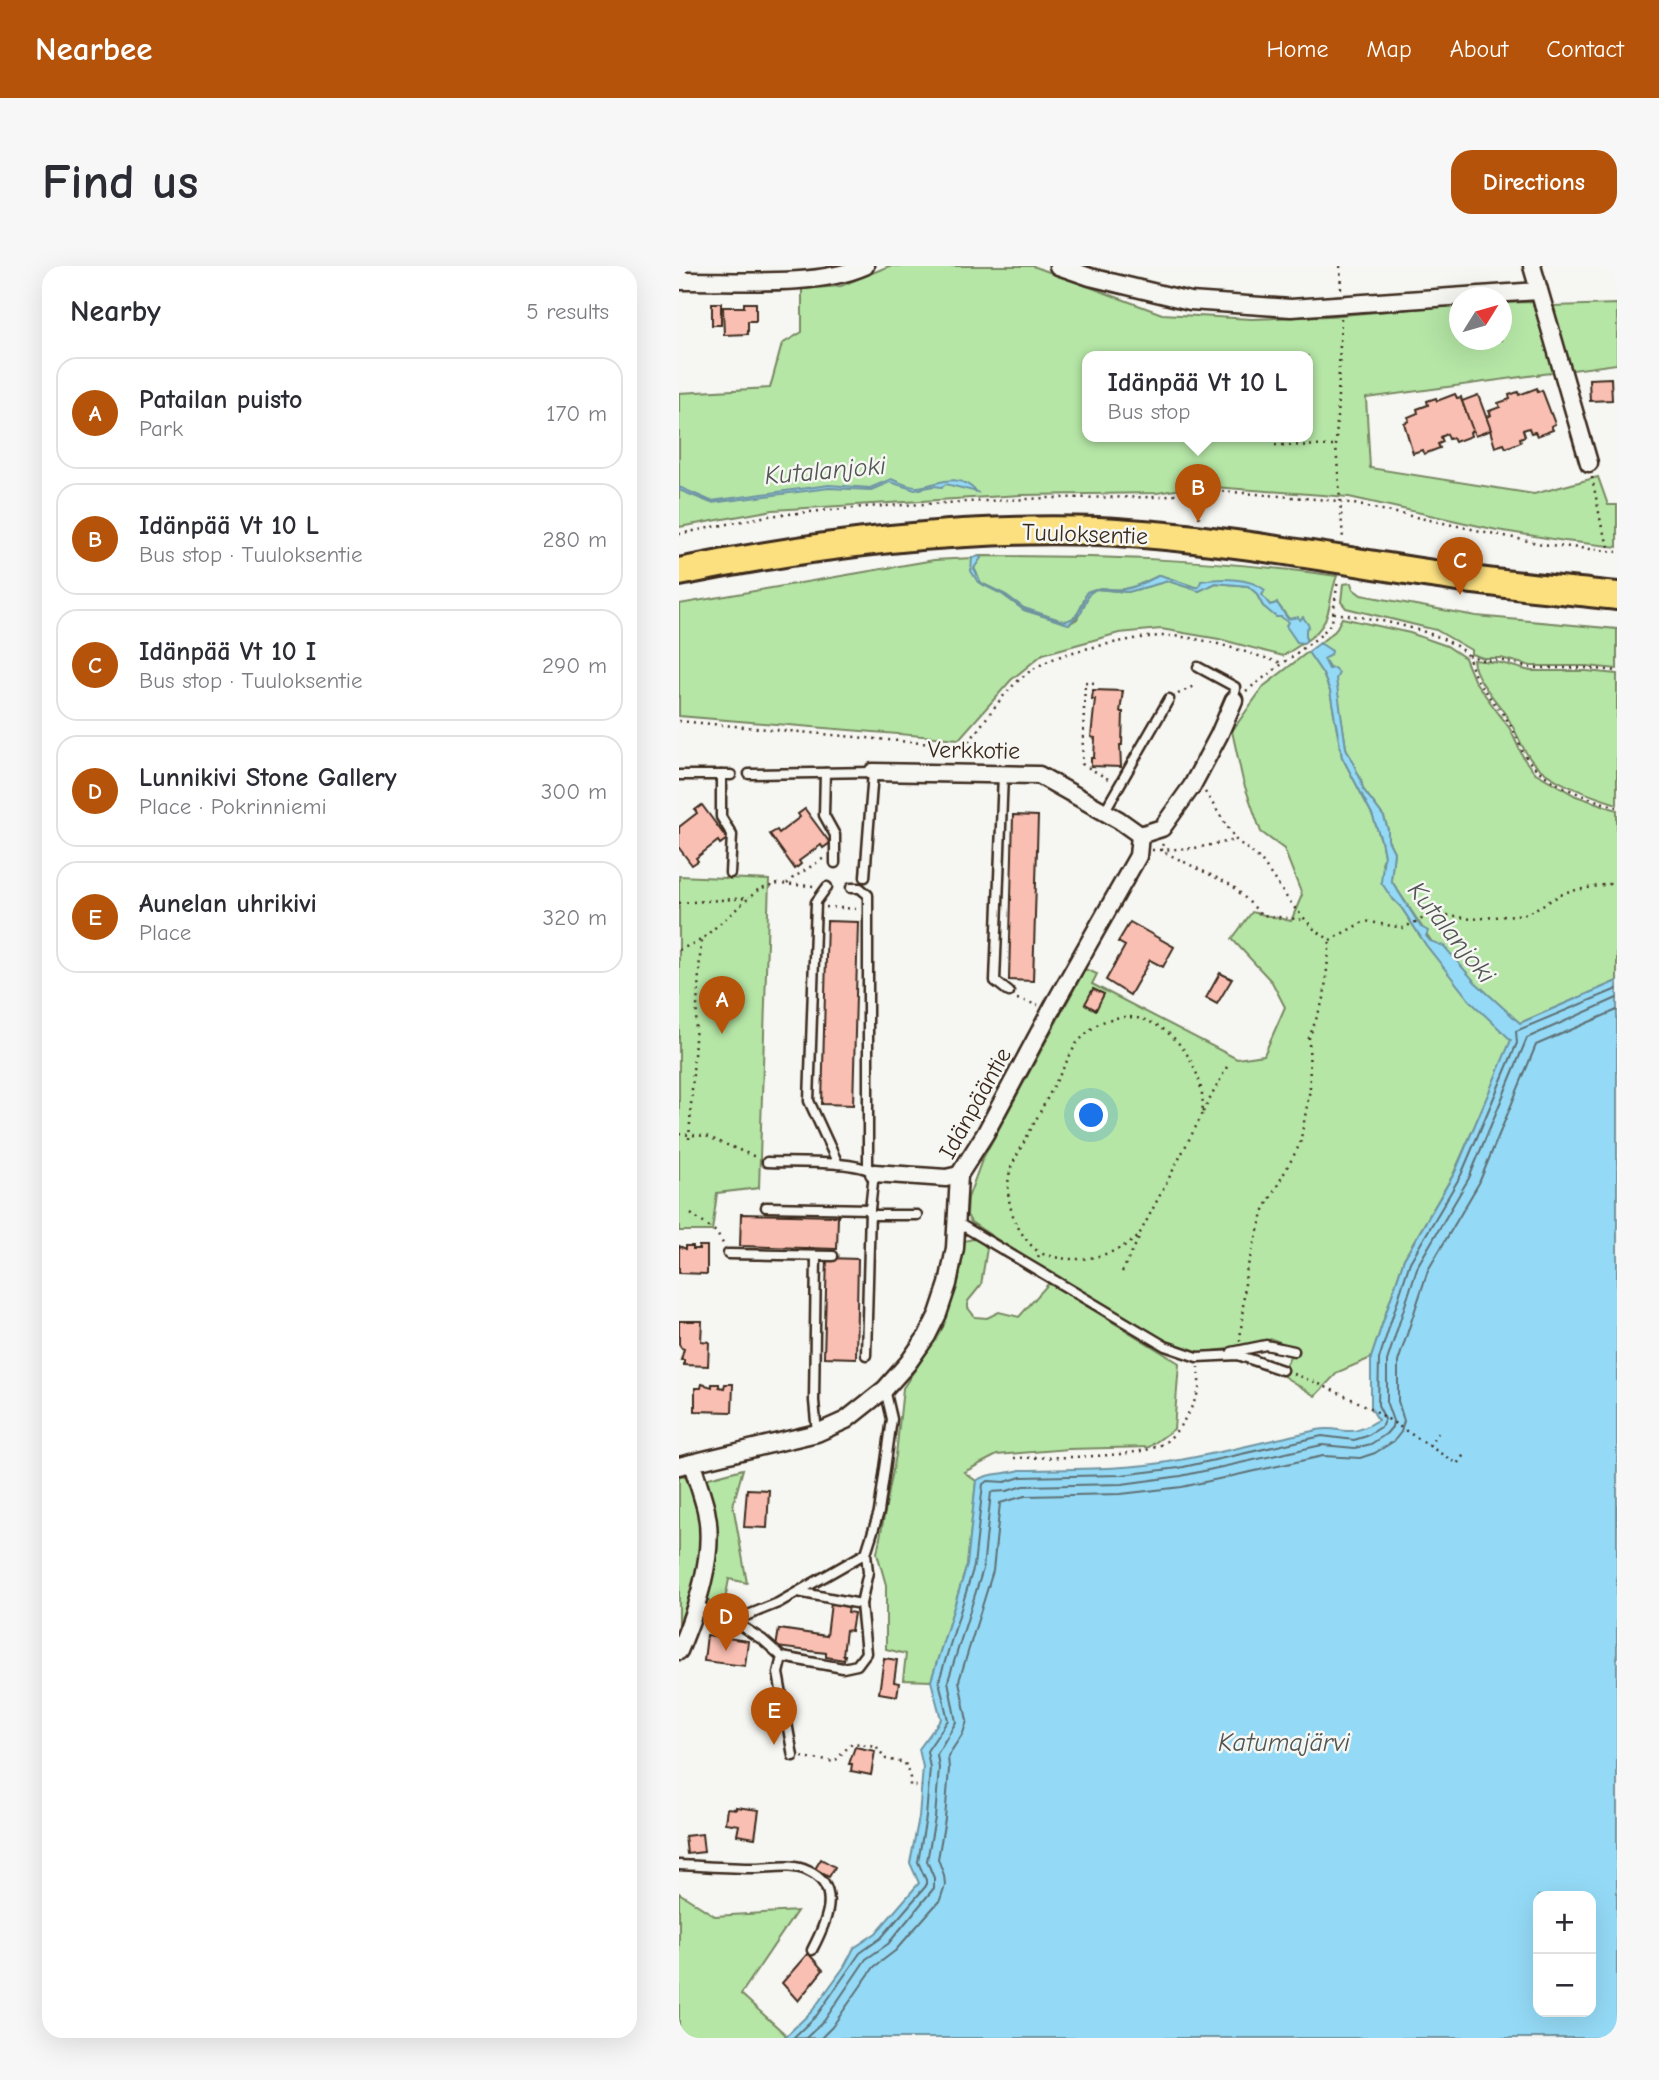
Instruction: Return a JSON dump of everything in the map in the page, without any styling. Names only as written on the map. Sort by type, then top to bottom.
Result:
[{"type":"highway","name":"Tuuloksentie","points":[[679,572],[855,542],[947,533],[1099,531],[1255,546],[1466,579],[1617,596]]},
{"type":"street","points":[[685,276],[824,278],[852,272],[865,266]]},
{"type":"street","points":[[1058,266],[1090,277],[1190,302],[1291,308],[1539,291]]},
{"type":"street","points":[[1532,266],[1589,463]]},
{"type":"street","points":[[1140,835],[1163,828],[1196,778],[1234,700]]},
{"type":"street","name":"Verkkotie","points":[[873,772],[1039,775],[1140,835]]},
{"type":"street","name":"Idänpääntie","points":[[683,1462],[817,1433],[846,1420],[885,1389],[908,1363],[927,1336],[948,1284],[958,1223],[959,1175],[985,1134],[1138,856],[1140,835]]},
{"type":"street","points":[[871,1170],[946,1178],[959,1175]]},
{"type":"street","points":[[679,1651],[698,1604],[708,1540],[706,1511],[683,1462]]},
{"type":"lane","points":[[1198,667],[1235,687],[1234,700]]},
{"type":"lane","points":[[1104,812],[1169,699]]},
{"type":"lane","points":[[749,774],[873,772],[865,877]]},
{"type":"lane","points":[[825,773],[824,815],[835,835],[835,863]]},
{"type":"lane","points":[[1003,774],[995,981],[1009,992]]},
{"type":"lane","points":[[679,775],[726,775],[721,817],[732,835],[730,873]]},
{"type":"lane","points":[[827,887],[820,894],[815,907],[809,1101],[838,1164]]},
{"type":"lane","points":[[851,888],[860,888],[868,895],[871,1170],[866,1355]]},
{"type":"lane","points":[[767,1162],[838,1164],[871,1170]]},
{"type":"lane","points":[[766,1207],[917,1215]]},
{"type":"lane","points":[[958,1223],[1165,1346],[1197,1357],[1238,1355],[1282,1370]]},
{"type":"lane","points":[[728,1254],[833,1256]]},
{"type":"lane","points":[[816,1257],[814,1401],[817,1433]]},
{"type":"lane","points":[[1219,1355],[1266,1345],[1294,1351]]},
{"type":"lane","points":[[698,1604],[717,1618],[733,1621],[763,1640],[782,1657],[843,1668],[857,1665],[866,1653],[861,1604],[868,1572],[866,1553],[879,1512],[892,1419],[885,1389]]},
{"type":"lane","points":[[733,1621],[778,1603],[866,1553]]},
{"type":"lane","points":[[798,1592],[861,1604]]},
{"type":"lane","points":[[782,1657],[778,1673],[793,1756]]},
{"type":"lane","points":[[679,1865],[788,1867],[807,1870],[825,1884],[829,1896],[824,1928],[812,1950]]},
{"type":"path","points":[[1340,266],[1336,446],[1343,542]]},
{"type":"path","points":[[1275,445],[1336,446]]},
{"type":"path","points":[[1589,463],[1602,528],[1611,552]]},
{"type":"path","points":[[1198,522],[1203,491]]},
{"type":"path","points":[[679,534],[767,516],[864,507],[1048,498],[1161,497],[1203,491],[1274,494],[1340,501],[1542,544],[1617,552]]},
{"type":"path","points":[[1234,700],[1321,635],[1332,622],[1338,579]]},
{"type":"path","points":[[1334,613],[1373,618],[1426,632],[1481,660],[1500,660],[1530,668],[1586,667],[1617,671]]},
{"type":"path","points":[[679,721],[965,747],[1004,696],[1030,671],[1051,660],[1085,649],[1141,637],[1168,636],[1194,639],[1282,663]]},
{"type":"path","points":[[1468,655],[1476,678],[1512,727],[1526,758],[1537,769],[1575,792],[1617,807]]},
{"type":"path","points":[[1094,683],[1085,682],[1081,764],[1119,785]]},
{"type":"path","points":[[1169,699],[1196,685]]},
{"type":"path","points":[[1196,778],[1236,840],[1260,859],[1292,905],[1306,921],[1330,940]]},
{"type":"path","points":[[1160,849],[1165,839],[1163,828]]},
{"type":"path","points":[[1160,849],[1195,848],[1236,840]]},
{"type":"path","points":[[1160,849],[1233,886],[1262,915],[1306,921]]},
{"type":"path","points":[[787,884],[835,850]]},
{"type":"path","points":[[679,950],[701,940],[758,890],[778,884],[827,887]]},
{"type":"path","points":[[1330,940],[1365,921],[1403,928],[1432,914],[1473,919],[1526,914],[1566,892],[1617,885]]},
{"type":"path","points":[[679,903],[750,898]]},
{"type":"path","points":[[815,907],[868,909]]},
{"type":"path","points":[[689,1137],[701,940]]},
{"type":"path","points":[[1240,1350],[1246,1272],[1264,1210],[1300,1144],[1310,1089],[1309,1038],[1324,998],[1330,940]]},
{"type":"path","points":[[1009,992],[1020,1000],[1043,1007]]},
{"type":"path","points":[[1142,1232],[1126,1246],[1095,1258],[1067,1259],[1040,1253],[1026,1240],[1011,1210],[1007,1184],[1009,1173],[1076,1044],[1086,1033],[1110,1019],[1136,1017],[1163,1030],[1177,1042],[1194,1066],[1203,1094],[1202,1115]]},
{"type":"path","points":[[1122,1272],[1229,1063]]},
{"type":"path","points":[[679,1134],[689,1137],[706,1136],[767,1162]]},
{"type":"path","points":[[691,1214],[716,1232],[728,1254]]},
{"type":"path","points":[[1033,1266],[1040,1253]]},
{"type":"path","points":[[1014,1458],[1126,1453],[1146,1451],[1165,1443],[1181,1426],[1199,1388],[1197,1357]]},
{"type":"path","points":[[1282,1370],[1317,1382],[1371,1408],[1457,1464],[1466,1451]]},
{"type":"path","points":[[1429,1447],[1438,1433]]},
{"type":"path","points":[[793,1756],[834,1762],[852,1742],[876,1746],[886,1759],[905,1763],[910,1786],[922,1786]]},
{"type":"green space","points":[[889,266],[1033,266],[1162,314],[1252,319],[1330,316],[1449,306],[1449,350],[1512,350],[1512,303],[1553,306],[1617,304],[1617,364],[1366,398],[1370,468],[1534,494],[1598,477],[1608,505],[1617,505],[1617,547],[1497,530],[1349,497],[1200,486],[1157,493],[1021,495],[773,510],[679,527],[679,393],[770,388],[782,344],[802,332],[802,289],[841,286]]},
{"type":"green space","points":[[979,556],[1159,560],[1337,576],[1326,619],[1306,641],[1303,618],[1289,619],[1277,603],[1270,605],[1262,595],[1264,590],[1236,581],[1205,581],[1195,587],[1160,575],[1130,588],[1093,590],[1087,592],[1076,615],[1063,621],[1024,609],[1006,595],[981,583],[974,568]]},
{"type":"green space","points":[[972,558],[972,571],[978,582],[1002,594],[1024,610],[1069,624],[1077,619],[1089,593],[1096,589],[1128,592],[1168,581],[1199,591],[1216,583],[1248,586],[1256,593],[1263,606],[1288,622],[1297,642],[1303,643],[1283,656],[1219,639],[1161,629],[1119,633],[1043,654],[1011,680],[959,739],[679,716],[679,604],[934,560]]},
{"type":"green space","points":[[1351,583],[1353,589],[1361,595],[1476,616],[1617,629],[1617,669],[1531,666],[1501,658],[1483,658],[1471,654],[1471,650],[1436,630],[1346,608],[1341,602],[1343,584]]},
{"type":"green space","points":[[1342,618],[1410,633],[1447,646],[1465,658],[1474,680],[1510,729],[1524,759],[1534,772],[1576,796],[1617,810],[1617,981],[1520,1023],[1453,1175],[1404,1259],[1371,1358],[1338,1372],[1315,1396],[1280,1374],[1295,1348],[1272,1339],[1237,1348],[1197,1353],[1174,1346],[1022,1256],[971,1222],[967,1215],[968,1198],[982,1160],[1085,969],[1097,974],[1092,984],[1237,1059],[1264,1055],[1285,1007],[1272,982],[1232,939],[1252,912],[1291,921],[1302,895],[1284,849],[1261,832],[1243,781],[1232,731],[1264,686],[1308,652],[1323,674],[1330,691],[1342,757],[1372,814],[1381,840],[1384,856],[1382,864],[1391,897],[1470,1000],[1391,880],[1394,852],[1388,840],[1384,817],[1363,789],[1346,748],[1334,669],[1330,669],[1323,659],[1320,643],[1335,631]]},
{"type":"green space","points":[[1473,660],[1501,663],[1530,671],[1617,674],[1617,804],[1567,785],[1543,772],[1534,763],[1507,716],[1480,680]]},
{"type":"green space","points":[[679,876],[769,880],[759,1188],[717,1193],[712,1231],[679,1231]]},
{"type":"green space","points":[[979,1239],[987,1248],[981,1285],[968,1301],[968,1308],[975,1317],[987,1318],[999,1312],[1019,1317],[1049,1283],[1179,1363],[1174,1429],[1149,1447],[1069,1449],[997,1455],[964,1472],[976,1481],[967,1565],[931,1681],[903,1680],[906,1654],[886,1649],[886,1585],[877,1553],[896,1455],[903,1388],[943,1327],[959,1279],[964,1241]]},
{"type":"green space","points":[[743,1469],[733,1505],[747,1583],[729,1579],[723,1611],[714,1608],[705,1595],[713,1509],[705,1479]]},
{"type":"green space","points":[[684,1475],[698,1505],[700,1538],[693,1588],[679,1634],[679,1477]]},
{"type":"green space","points":[[679,1893],[715,1916],[797,1911],[741,1994],[786,2035],[784,2038],[679,2038]]},
{"type":"water","points":[[891,479],[915,487],[956,480],[977,492],[946,484],[942,487],[915,490],[890,482],[871,490],[829,488],[711,503],[679,490],[679,487],[711,501],[829,485],[870,488]]},
{"type":"water","points":[[979,556],[981,558],[974,568],[981,583],[1006,595],[1024,608],[1063,621],[1073,618],[1087,592],[1095,590],[1089,594],[1081,613],[1069,624],[1024,610],[1002,594],[978,582],[971,571],[972,558]]},
{"type":"water","points":[[1160,575],[1195,587],[1199,587],[1201,581],[1217,579],[1251,583],[1265,590],[1262,595],[1270,605],[1277,603],[1288,619],[1298,617],[1300,620],[1303,617],[1309,626],[1306,630],[1306,641],[1297,642],[1286,626],[1288,622],[1276,617],[1263,606],[1256,593],[1248,586],[1216,583],[1199,591],[1168,581],[1128,592],[1097,589],[1130,588]]},
{"type":"water","name":"Katumajärvi","points":[[1320,643],[1332,651],[1331,655],[1324,659],[1329,669],[1334,668],[1339,673],[1336,679],[1346,748],[1363,789],[1384,817],[1388,830],[1388,840],[1394,852],[1391,880],[1421,927],[1428,931],[1426,936],[1430,941],[1444,946],[1475,982],[1520,1023],[1617,981],[1617,2038],[784,2038],[812,2011],[844,1967],[854,1948],[876,1933],[919,1883],[910,1863],[919,1817],[923,1767],[919,1749],[941,1719],[931,1681],[967,1565],[976,1481],[986,1476],[1020,1470],[1160,1463],[1317,1430],[1359,1430],[1378,1420],[1371,1408],[1371,1358],[1404,1259],[1455,1172],[1511,1040],[1470,1001],[1381,882],[1384,856],[1381,840],[1372,814],[1342,757],[1330,691],[1323,674],[1308,652]]},
{"type":"building","points":[[712,303],[721,303],[721,325],[712,325]]},
{"type":"building","points":[[744,303],[756,303],[756,321],[748,321],[748,334],[724,335],[723,307],[744,307]]},
{"type":"building","points":[[1611,378],[1612,400],[1590,401],[1589,379]]},
{"type":"building","points":[[1537,388],[1538,392],[1542,390],[1555,424],[1551,426],[1553,430],[1537,436],[1535,432],[1531,433],[1529,428],[1523,430],[1525,436],[1520,438],[1521,442],[1506,448],[1504,444],[1495,447],[1486,417],[1491,415],[1489,411],[1500,407],[1498,403],[1510,399],[1509,395],[1518,392],[1519,395]]},
{"type":"building","points":[[1455,394],[1457,398],[1461,397],[1474,430],[1470,432],[1471,436],[1455,442],[1453,438],[1449,439],[1447,434],[1441,437],[1443,442],[1438,444],[1440,448],[1424,454],[1422,450],[1413,453],[1404,423],[1409,421],[1408,417],[1418,413],[1417,409],[1428,405],[1427,401],[1436,398],[1437,401]]},
{"type":"building","points":[[1478,395],[1491,430],[1475,436],[1462,401]]},
{"type":"building","points":[[1093,690],[1123,691],[1120,712],[1123,712],[1121,767],[1091,766],[1095,738],[1091,737],[1095,699],[1092,699]]},
{"type":"building","points":[[702,805],[727,839],[720,844],[718,841],[696,858],[698,861],[692,865],[679,848],[679,827],[697,813],[695,810]]},
{"type":"building","points":[[805,809],[830,843],[823,848],[821,845],[799,861],[801,864],[795,869],[770,834],[777,830],[779,833],[800,817],[798,814]]},
{"type":"building","points":[[1013,815],[1038,816],[1033,981],[1009,980]]},
{"type":"building","points":[[827,921],[858,922],[853,1105],[822,1104]]},
{"type":"building","points":[[1130,922],[1174,947],[1163,967],[1150,960],[1130,995],[1106,980],[1125,946],[1118,942]]},
{"type":"building","points":[[1220,973],[1232,979],[1217,1004],[1206,998]]},
{"type":"building","points":[[1093,989],[1104,994],[1096,1010],[1085,1004]]},
{"type":"building","points":[[741,1214],[838,1216],[837,1249],[740,1246]]},
{"type":"building","points":[[679,1246],[699,1249],[699,1246],[707,1246],[707,1274],[679,1273]]},
{"type":"building","points":[[827,1258],[858,1259],[856,1358],[824,1357]]},
{"type":"building","points":[[679,1321],[702,1321],[701,1341],[709,1342],[708,1366],[684,1365],[684,1360],[681,1360],[684,1349],[679,1344]]},
{"type":"building","points":[[702,1384],[712,1387],[712,1384],[719,1384],[719,1387],[724,1388],[725,1384],[733,1384],[732,1412],[695,1411],[695,1388],[701,1388]]},
{"type":"building","points":[[747,1489],[769,1490],[767,1528],[744,1527]]},
{"type":"building","points":[[831,1603],[849,1606],[848,1612],[854,1613],[851,1631],[846,1630],[844,1660],[826,1657],[826,1653],[776,1647],[779,1629],[827,1636]]},
{"type":"building","points":[[707,1635],[748,1641],[745,1666],[704,1661]]},
{"type":"building","points":[[884,1658],[897,1660],[894,1682],[899,1683],[897,1696],[879,1693]]},
{"type":"building","points":[[855,1747],[875,1751],[871,1775],[851,1771],[852,1764],[849,1764]]},
{"type":"building","points":[[727,1808],[759,1810],[755,1838],[737,1835],[739,1825],[725,1823]]},
{"type":"building","points":[[702,1834],[704,1852],[687,1854],[685,1836]]},
{"type":"building","points":[[821,1859],[835,1867],[829,1877],[815,1869]]},
{"type":"building","points":[[808,1953],[823,1970],[798,2001],[782,1983]]},
{"type":"place","name":"Idänpää Vt 10 L","points":[[1198,522]]},
{"type":"place","name":"Idänpää Vt 10 I","points":[[1460,595]]},
{"type":"place","name":"Patailan puisto","points":[[722,1034]]},
{"type":"place","name":"Lunnikivi Stone Gallery","points":[[726,1651]]},
{"type":"place","name":"Aunelan uhrikivi","points":[[774,1745]]},
{"type":"water label","name":"Kutalanjoki","points":[[825,470]]},
{"type":"water label","name":"Kutalanjoki","points":[[1452,932]]}]
